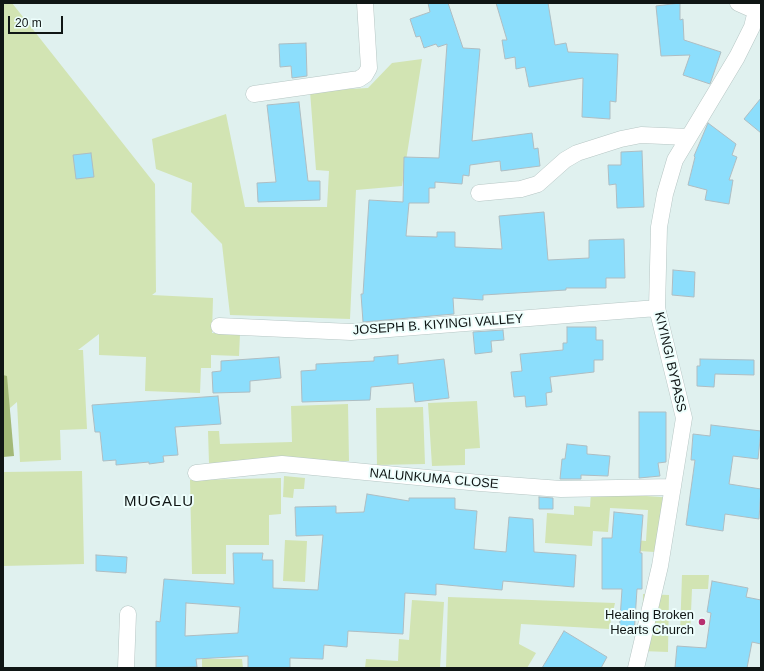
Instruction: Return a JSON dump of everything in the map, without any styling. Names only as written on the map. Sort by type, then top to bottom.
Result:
[{"type":"street","points":[[254,94],[359,79],[365,75],[369,68],[365,3]]},
{"type":"street","points":[[738,3],[757,7]]},
{"type":"street","name":"KIYINGI BYPASS","points":[[636,668],[660,566],[684,418],[657,308],[659,227],[665,194],[675,160],[734,63],[757,30],[757,7]]},
{"type":"street","points":[[480,193],[521,189],[538,184],[565,160],[577,153],[621,139],[641,135],[688,137]]},
{"type":"street","name":"JOSEPH B. KIYINGI VALLEY","points":[[219,326],[351,332],[657,308]]},
{"type":"street","name":"NALUNKUMA CLOSE","points":[[196,473],[282,464],[561,489],[673,487]]},
{"type":"street","points":[[126,668],[128,614]]},
{"type":"green space","points":[[3,3],[12,3],[155,184],[156,292],[152,295],[213,298],[212,333],[240,334],[239,356],[211,355],[211,368],[201,368],[200,393],[145,391],[146,357],[99,355],[99,334],[78,350],[83,350],[87,429],[60,430],[61,460],[20,462],[17,402],[3,414]]},
{"type":"green space","points":[[422,59],[402,186],[356,190],[350,319],[230,315],[222,244],[191,212],[192,183],[156,169],[152,139],[226,114],[245,207],[327,207],[329,171],[316,170],[310,91],[368,88],[392,63]]},
{"type":"green space","points":[[3,375],[7,376],[14,456],[3,457]]},
{"type":"green space","points":[[477,401],[480,448],[465,449],[465,465],[432,466],[428,403]]},
{"type":"green space","points":[[348,404],[349,461],[209,463],[208,431],[219,431],[220,444],[292,442],[291,406]]},
{"type":"green space","points":[[423,407],[425,464],[377,465],[376,408]]},
{"type":"green space","points":[[82,471],[84,564],[3,566],[3,472]]},
{"type":"green space","points":[[284,476],[305,478],[304,489],[294,489],[293,498],[283,497]]},
{"type":"green space","points":[[281,478],[281,514],[269,515],[269,545],[226,545],[226,574],[192,574],[190,480]]},
{"type":"green space","points":[[591,492],[674,498],[670,553],[623,550],[623,539],[646,541],[648,510],[610,508],[608,532],[593,531],[592,546],[545,543],[547,513],[574,515],[574,506],[590,507]]},
{"type":"green space","points":[[285,540],[307,541],[305,582],[283,581]]},
{"type":"green space","points":[[682,575],[709,575],[708,589],[692,589],[690,635],[680,634]]},
{"type":"green space","points":[[643,594],[669,595],[668,652],[642,651]]},
{"type":"green space","points":[[448,597],[615,603],[609,629],[521,624],[519,644],[536,653],[527,668],[446,668]]},
{"type":"green space","points":[[412,600],[444,602],[440,668],[365,668],[366,659],[398,661],[399,639],[409,640]]},
{"type":"green space","points":[[202,659],[242,659],[243,668],[202,668]]},
{"type":"building","points":[[428,3],[448,3],[463,48],[480,49],[472,141],[532,133],[534,149],[538,148],[540,166],[501,171],[500,161],[470,165],[469,176],[463,175],[462,184],[435,182],[435,188],[429,188],[429,203],[409,203],[406,236],[437,237],[437,232],[455,232],[455,247],[502,249],[499,216],[544,212],[548,260],[589,258],[589,240],[624,239],[625,278],[606,278],[606,288],[566,288],[566,290],[483,295],[483,300],[453,298],[454,314],[363,322],[361,294],[363,294],[369,200],[403,202],[404,157],[439,158],[447,44],[438,47],[436,44],[424,48],[420,36],[416,37],[410,19],[430,12]]},
{"type":"building","points":[[496,3],[548,3],[555,45],[566,43],[568,52],[618,54],[616,102],[610,101],[610,119],[582,117],[583,78],[529,87],[525,67],[516,69],[515,57],[505,59],[502,40],[507,40]]},
{"type":"building","points":[[680,3],[680,20],[683,19],[684,40],[721,52],[710,84],[683,75],[690,55],[661,56],[656,6]]},
{"type":"building","points":[[306,43],[307,76],[292,78],[291,66],[280,67],[279,44]]},
{"type":"building","points":[[761,98],[761,133],[744,119]]},
{"type":"building","points":[[299,102],[308,181],[320,181],[320,200],[258,202],[257,183],[276,182],[267,105]]},
{"type":"building","points":[[708,123],[736,144],[732,155],[737,157],[729,180],[733,180],[729,204],[705,200],[707,190],[688,185],[694,156]]},
{"type":"building","points":[[642,151],[644,207],[617,208],[616,184],[609,185],[608,165],[621,165],[621,152]]},
{"type":"building","points":[[91,153],[94,177],[76,179],[73,155]]},
{"type":"building","points":[[673,270],[695,272],[694,297],[672,295]]},
{"type":"building","points":[[567,327],[596,327],[596,340],[603,340],[603,360],[594,360],[594,372],[550,377],[552,392],[546,393],[547,405],[526,407],[525,396],[514,397],[511,372],[522,371],[520,354],[563,350],[563,343],[567,343]]},
{"type":"building","points":[[503,330],[504,340],[491,341],[492,352],[475,354],[473,332]]},
{"type":"building","points":[[398,355],[398,364],[444,359],[449,398],[415,402],[413,383],[371,387],[370,400],[302,402],[301,371],[316,370],[316,364],[374,361],[374,357]]},
{"type":"building","points":[[279,357],[281,378],[250,381],[250,392],[213,393],[212,372],[221,371],[221,361]]},
{"type":"building","points":[[700,359],[754,360],[754,375],[715,374],[714,387],[697,386],[697,366],[700,366]]},
{"type":"building","points":[[218,396],[221,424],[175,427],[178,455],[163,456],[164,462],[149,464],[149,462],[116,465],[116,460],[103,461],[100,432],[95,432],[92,405]]},
{"type":"building","points":[[639,412],[666,412],[666,462],[658,463],[660,476],[639,478]]},
{"type":"building","points":[[711,425],[761,431],[758,459],[733,456],[729,484],[761,489],[759,519],[725,514],[723,531],[686,525],[695,460],[691,460],[693,434],[710,436]]},
{"type":"building","points":[[567,444],[587,446],[587,454],[610,456],[608,476],[581,475],[581,479],[560,479],[562,459],[565,459]]},
{"type":"building","points":[[367,494],[409,501],[409,498],[455,498],[455,509],[477,511],[474,549],[506,552],[509,517],[533,519],[534,552],[576,555],[574,587],[503,581],[502,590],[436,584],[436,595],[405,593],[403,634],[348,631],[347,647],[324,645],[323,659],[290,658],[290,668],[248,668],[248,656],[196,659],[197,667],[156,668],[156,621],[160,622],[164,579],[234,584],[233,553],[263,553],[262,560],[273,560],[273,588],[318,590],[323,535],[296,536],[295,507],[336,506],[336,513],[364,512]],"holes":[[[186,603],[240,607],[238,633],[185,636]]]},
{"type":"building","points":[[539,497],[553,498],[553,509],[539,509]]},
{"type":"building","points":[[614,512],[643,515],[640,553],[642,553],[642,589],[637,589],[634,635],[619,634],[622,589],[602,589],[602,538],[612,538]]},
{"type":"building","points":[[96,555],[127,557],[126,573],[96,571]]},
{"type":"building","points":[[712,581],[748,588],[746,597],[761,600],[761,644],[752,642],[747,668],[675,668],[677,646],[706,648],[711,613],[707,612]]},
{"type":"building","points":[[564,631],[607,657],[601,668],[542,668]]},
{"type":"place","name":"Healing Broken Hearts Church","points":[[702,622]]},
{"type":"district","name":"MUGALU","points":[[159,502]]}]
